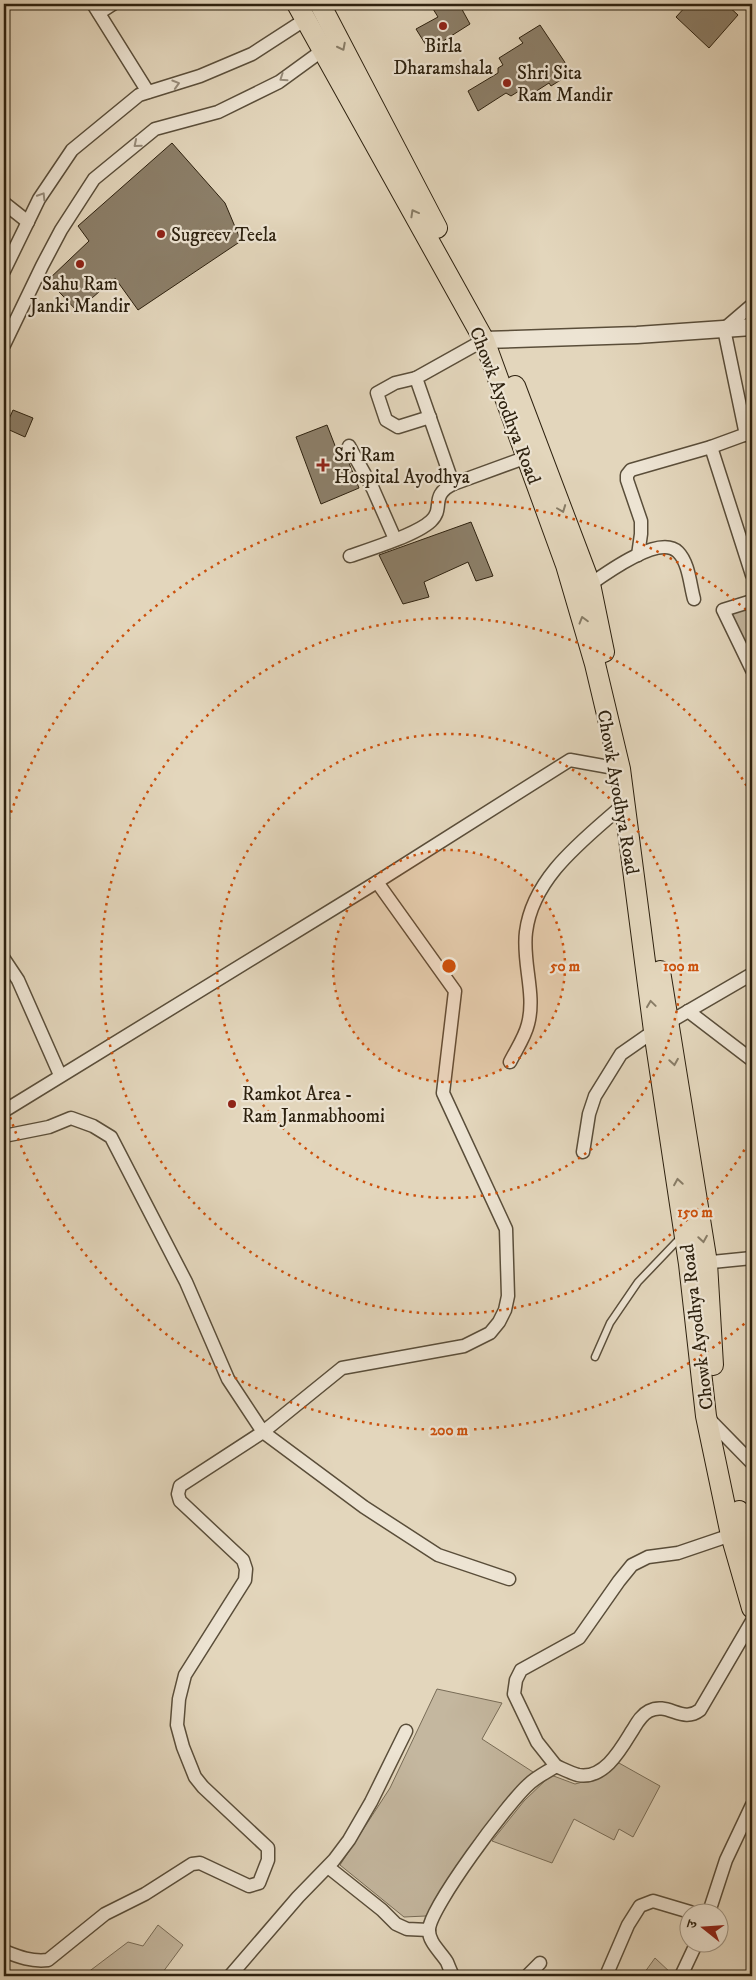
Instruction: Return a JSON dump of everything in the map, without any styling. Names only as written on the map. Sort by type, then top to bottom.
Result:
[{"type":"main road","points":[[320,4],[491,340],[583,590],[636,802],[661,1027],[698,1263]]},
{"type":"main road","name":"Chowk Ayodhya Road","points":[[302,12],[491,340],[527,457],[566,565],[583,590],[595,664],[620,769],[624,804],[661,1027],[685,1233],[698,1263],[712,1422],[731,1535],[752,1608]]},
{"type":"main road","points":[[712,1422],[752,1556]]},
{"type":"street","points":[[113,4],[96,8],[148,92]]},
{"type":"street","points":[[4,270],[39,199],[72,150],[139,95],[200,76],[252,54],[302,12]]},
{"type":"street","points":[[4,345],[58,237],[94,179],[154,129],[218,112],[279,82],[323,50]]},
{"type":"street","points":[[4,203],[28,222]]},
{"type":"street","points":[[724,330],[752,305]]},
{"type":"street","points":[[430,417],[398,427],[386,420],[377,393],[395,383],[416,378],[491,340],[724,330],[752,327]]},
{"type":"street","points":[[638,555],[642,534],[641,521],[627,480],[627,475],[631,470],[711,447],[749,433],[724,330]]},
{"type":"street","points":[[416,378],[453,484]]},
{"type":"street","points":[[349,446],[373,489],[395,539]]},
{"type":"street","points":[[711,447],[752,575]]},
{"type":"street","points":[[350,556],[395,539],[432,520],[437,508],[439,494],[443,489],[527,457]]},
{"type":"street","points":[[583,590],[619,564],[656,548],[670,547],[677,551],[684,560],[694,599]]},
{"type":"street","points":[[752,601],[722,610],[752,670]]},
{"type":"street","points":[[4,1111],[377,882],[570,760],[620,769]]},
{"type":"street","points":[[510,1062],[528,1025],[530,1005],[526,933],[533,908],[560,861],[624,804]]},
{"type":"street","points":[[4,1951],[28,1960],[48,1960],[105,1914],[145,1894],[192,1864],[200,1863],[249,1886],[259,1883],[268,1860],[268,1848],[203,1787],[195,1777],[182,1747],[177,1725],[179,1699],[185,1675],[245,1580],[245,1564],[180,1500],[178,1494],[180,1486],[263,1432],[342,1368],[450,1350],[478,1340],[490,1332],[499,1322],[505,1310],[508,1296],[506,1229],[443,1093],[455,992],[377,882]]},
{"type":"street","points":[[4,959],[18,980],[60,1075]]},
{"type":"street","points":[[583,1152],[590,1114],[596,1096],[621,1054],[661,1027],[752,974]]},
{"type":"street","points":[[688,1011],[752,1060]]},
{"type":"street","points":[[4,1134],[9,1135],[49,1127],[71,1118],[93,1126],[111,1137],[186,1282],[228,1379],[263,1432],[364,1507],[438,1556],[509,1579]]},
{"type":"street","points":[[698,1263],[752,1258]]},
{"type":"street","points":[[712,1422],[752,1464]]},
{"type":"street","points":[[731,1535],[678,1553],[648,1557],[632,1565],[579,1638],[521,1670],[516,1680],[514,1694],[537,1742],[556,1766],[579,1775],[600,1771],[612,1761],[642,1715],[651,1710],[661,1708],[687,1716],[693,1715],[700,1710],[752,1621]]},
{"type":"street","points":[[230,1976],[298,1896],[328,1867],[349,1840],[406,1731]]},
{"type":"street","points":[[453,1976],[447,1962],[430,1938],[429,1930],[432,1918],[458,1876],[508,1807],[529,1784],[556,1766]]},
{"type":"street","points":[[713,1902],[726,1860],[752,1805]]},
{"type":"street","points":[[328,1867],[382,1910],[396,1924],[407,1930],[429,1930]]},
{"type":"street","points":[[606,1976],[628,1925],[640,1906],[653,1901],[678,1908]]},
{"type":"street","points":[[681,1976],[692,1952]]},
{"type":"street","points":[[527,1976],[540,1963]]},
{"type":"lane","points":[[594,1357],[610,1323],[638,1282],[685,1233]]},
{"type":"shaded area","points":[[752,607],[752,653],[729,613]]},
{"type":"shaded area","points":[[437,1689],[502,1703],[482,1739],[533,1772],[505,1800],[426,1916],[404,1917],[340,1865],[390,1788]]},
{"type":"shaded area","points":[[619,1763],[660,1786],[633,1837],[619,1829],[614,1840],[574,1819],[552,1863],[492,1841],[524,1801],[551,1775],[575,1784],[590,1780]]},
{"type":"shaded area","points":[[158,1925],[183,1945],[160,1976],[83,1976],[128,1942],[143,1946]]},
{"type":"shaded area","points":[[655,1958],[672,1974],[670,1976],[642,1976]]},
{"type":"building","name":"Birla Dharamshala","points":[[430,4],[459,4],[470,24],[429,50],[416,29],[438,17]]},
{"type":"building","points":[[688,4],[726,4],[738,15],[709,48],[676,17]]},
{"type":"building","points":[[540,25],[572,73],[551,86],[549,83],[524,99],[519,91],[511,96],[506,93],[478,111],[468,91],[498,73],[498,68],[503,65],[499,58],[523,43],[519,38]]},
{"type":"building","name":"Sugreev Teela","points":[[172,143],[225,203],[241,241],[138,310],[115,278],[77,311],[48,280],[89,241],[78,226]]},
{"type":"building","points":[[13,410],[33,418],[25,437],[5,428]]},
{"type":"building","points":[[327,425],[341,461],[347,458],[359,488],[321,504],[296,437]]},
{"type":"building","points":[[471,522],[493,576],[476,581],[468,562],[424,582],[429,597],[403,604],[379,555]]},
{"type":"place","name":"Birla Dharamshala","points":[[443,26]]},
{"type":"place","name":"Shri Sita Ram Mandir","points":[[507,83]]},
{"type":"place","name":"Sugreev Teela","points":[[161,234]]},
{"type":"place","name":"Sahu Ram Janki Mandir","points":[[80,264]]},
{"type":"place","name":"Sri Ram Hospital Ayodhya","points":[[323,465]]},
{"type":"place","name":"Ramkot Area - Ram Janmabhoomi","points":[[232,1104]]}]
